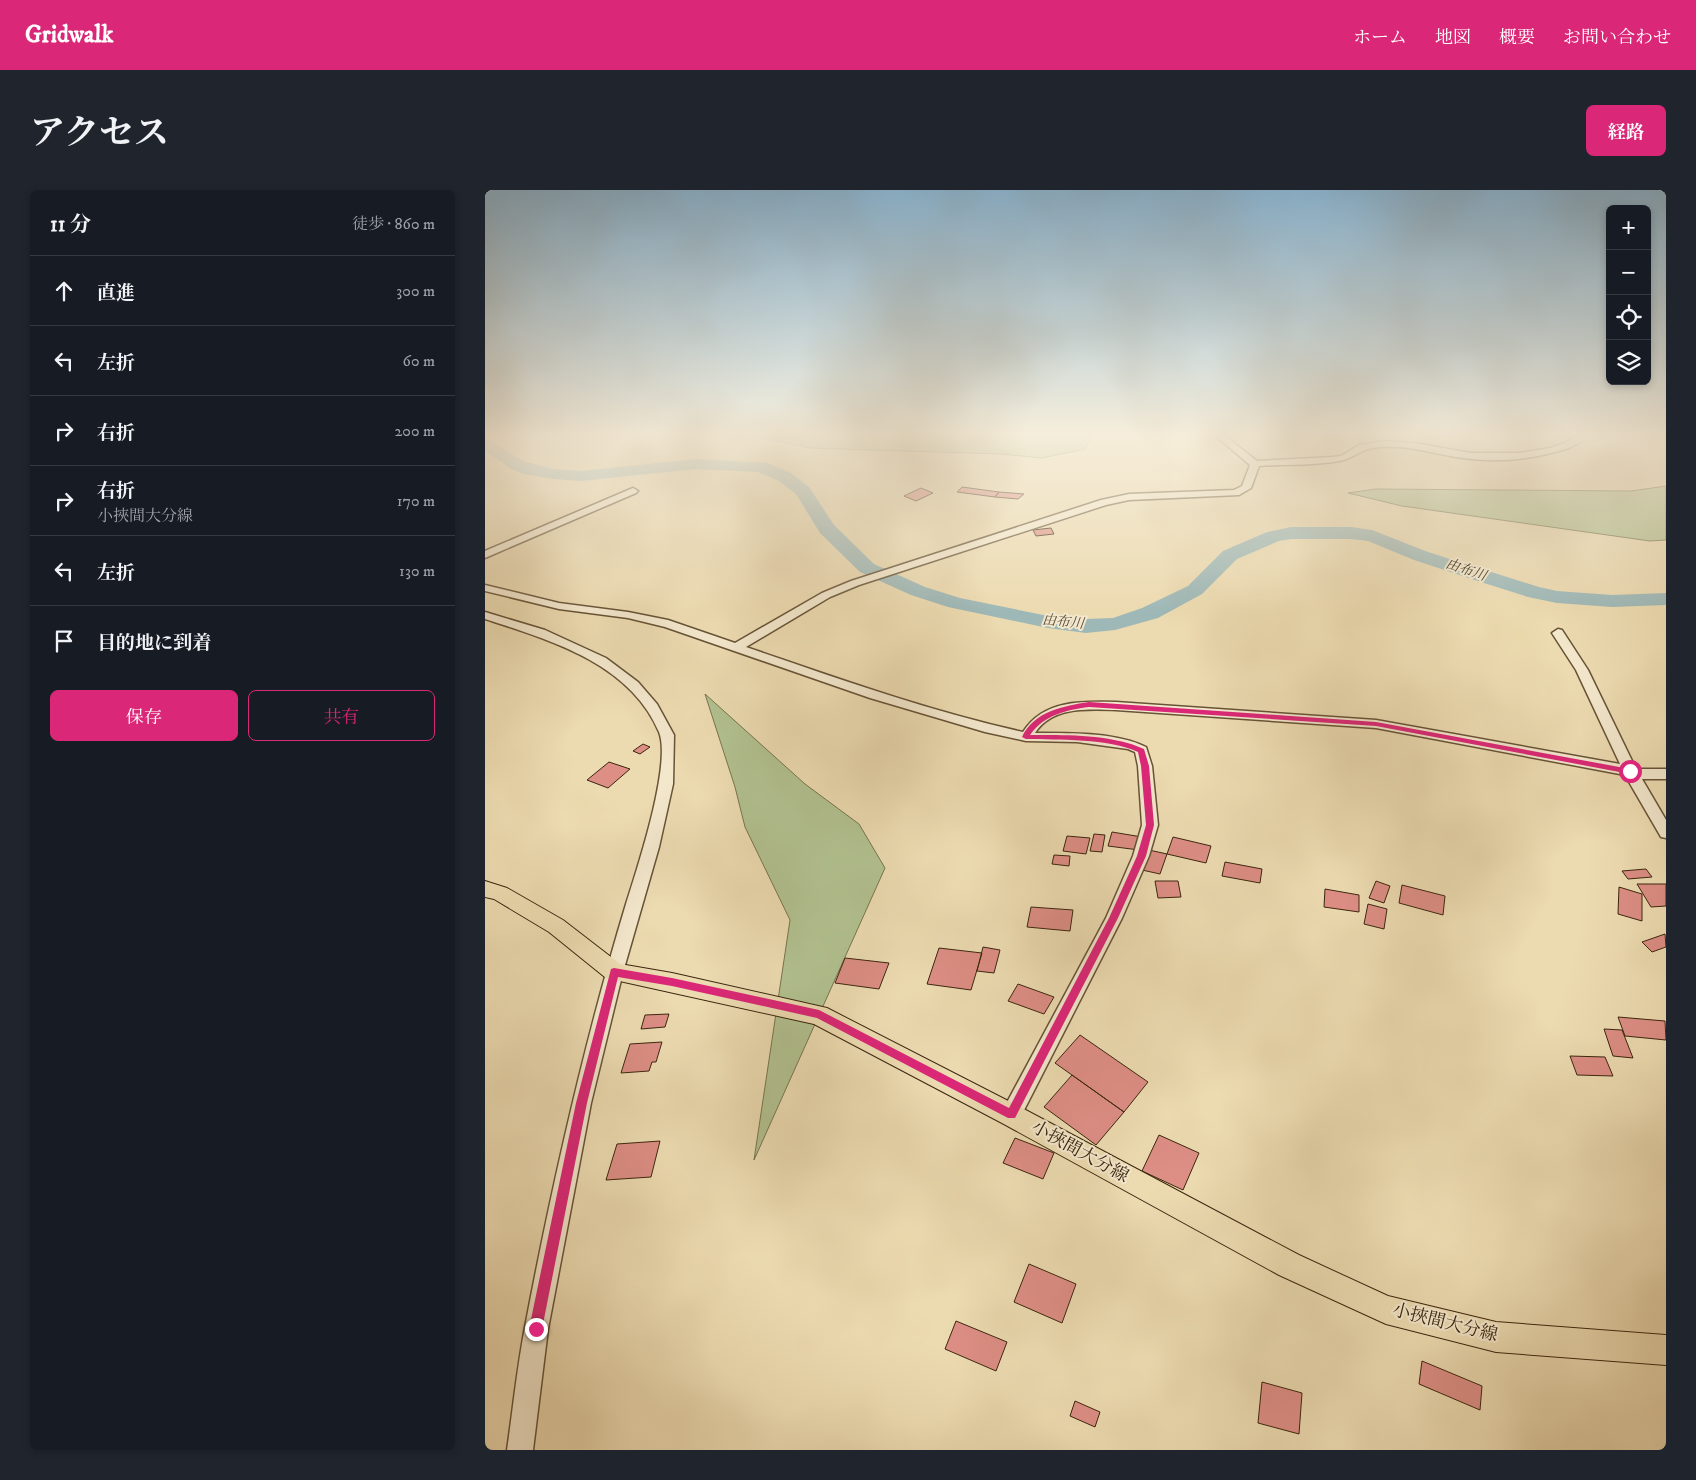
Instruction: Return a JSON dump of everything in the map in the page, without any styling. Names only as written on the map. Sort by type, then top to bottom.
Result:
[{"type":"main road","name":"小挾間大分線","points":[[485,889],[500,893],[556,926],[614,972],[672,982],[819,1014],[1011,1114],[1289,1265],[1386,1310],[1496,1337],[1666,1350]]},
{"type":"street","points":[[485,555],[626,495]]},
{"type":"street","points":[[737,647],[826,595],[855,583],[1104,502],[1129,497],[1188,495]]},
{"type":"street","points":[[485,588],[559,606],[652,620],[737,647],[748,653],[875,695],[985,728],[1026,737],[1077,738],[1131,746],[1141,750],[1145,766],[1150,825],[1141,856],[1114,918],[1011,1114]]},
{"type":"street","points":[[485,615],[541,633],[603,661],[633,685],[652,707],[667,735],[666,784],[651,847],[614,972],[581,1103],[536,1329],[520,1450]]},
{"type":"street","points":[[1558,633],[1582,670],[1631,773],[1666,832]]},
{"type":"street","points":[[1026,737],[1028,732],[1046,716],[1067,708],[1089,705],[1129,707],[1376,724],[1631,773],[1666,774]]},
{"type":"green space","points":[[1355,495],[1666,495],[1666,540],[1650,541],[1402,506]]},
{"type":"green space","points":[[705,694],[805,784],[859,824],[885,868],[754,1160],[790,920],[745,827],[735,787]]},
{"type":"building","points":[[907,495],[929,495],[916,501],[904,496]]},
{"type":"building","points":[[978,495],[997,495],[995,497]]},
{"type":"building","points":[[997,495],[1023,495],[1018,499],[995,497]]},
{"type":"building","points":[[1051,528],[1054,534],[1036,536],[1033,530]]},
{"type":"building","points":[[643,744],[650,747],[640,754],[633,751]]},
{"type":"building","points":[[609,762],[630,769],[608,788],[587,780]]},
{"type":"building","points":[[1112,832],[1142,837],[1139,850],[1108,846]]},
{"type":"building","points":[[1094,834],[1105,835],[1102,852],[1090,851]]},
{"type":"building","points":[[1067,836],[1090,838],[1086,854],[1063,851]]},
{"type":"building","points":[[1173,837],[1211,846],[1206,863],[1167,854]]},
{"type":"building","points":[[1149,850],[1167,854],[1160,874],[1142,870]]},
{"type":"building","points":[[1054,855],[1070,856],[1069,866],[1052,864]]},
{"type":"building","points":[[1225,862],[1262,869],[1260,883],[1222,876]]},
{"type":"building","points":[[1646,869],[1652,877],[1628,879],[1622,871]]},
{"type":"building","points":[[1155,881],[1178,881],[1181,897],[1158,898]]},
{"type":"building","points":[[1376,881],[1390,886],[1384,903],[1369,898]]},
{"type":"building","points":[[1637,884],[1666,884],[1666,906],[1651,907]]},
{"type":"building","points":[[1402,885],[1445,896],[1443,915],[1399,903]]},
{"type":"building","points":[[1619,887],[1642,894],[1642,921],[1618,914]]},
{"type":"building","points":[[1325,889],[1359,895],[1359,912],[1324,907]]},
{"type":"building","points":[[1368,904],[1387,909],[1384,929],[1364,924]]},
{"type":"building","points":[[1031,907],[1073,910],[1070,931],[1027,927]]},
{"type":"building","points":[[1665,934],[1666,947],[1652,952],[1642,942]]},
{"type":"building","points":[[983,947],[1000,950],[994,973],[977,971]]},
{"type":"building","points":[[939,948],[982,953],[971,990],[927,984]]},
{"type":"building","points":[[845,958],[889,963],[879,989],[835,983]]},
{"type":"building","points":[[1018,984],[1054,997],[1044,1014],[1008,1001]]},
{"type":"building","points":[[669,1014],[665,1027],[641,1029],[645,1015]]},
{"type":"building","points":[[1618,1017],[1665,1021],[1666,1040],[1625,1036]]},
{"type":"building","points":[[1604,1029],[1622,1030],[1633,1058],[1613,1056]]},
{"type":"building","points":[[1080,1035],[1148,1082],[1124,1112],[1055,1063]]},
{"type":"building","points":[[662,1042],[656,1062],[652,1062],[649,1071],[621,1073],[630,1044]]},
{"type":"building","points":[[1570,1056],[1605,1057],[1613,1076],[1577,1075]]},
{"type":"building","points":[[1072,1075],[1124,1112],[1096,1145],[1044,1107]]},
{"type":"building","points":[[1159,1135],[1199,1153],[1183,1190],[1142,1171]]},
{"type":"building","points":[[1015,1138],[1054,1153],[1043,1179],[1003,1163]]},
{"type":"building","points":[[660,1141],[651,1177],[606,1180],[617,1144]]},
{"type":"building","points":[[1029,1264],[1076,1284],[1062,1323],[1014,1302]]},
{"type":"building","points":[[956,1321],[1007,1342],[996,1371],[945,1349]]},
{"type":"building","points":[[1422,1361],[1482,1386],[1480,1410],[1419,1384]]},
{"type":"building","points":[[1262,1382],[1302,1393],[1299,1434],[1258,1423]]},
{"type":"building","points":[[1075,1401],[1100,1412],[1095,1427],[1070,1416]]},
{"type":"waterway","name":"由布川","points":[[805,495],[827,529],[867,568],[918,591],[955,603],[1048,622],[1086,626],[1115,624],[1150,613],[1195,590],[1230,555],[1274,536],[1291,533],[1351,533],[1372,536],[1421,556],[1535,593],[1557,597],[1612,601],[1666,599]]},
{"type":"route","points":[[536,1329],[581,1103],[614,972],[672,982],[819,1014],[1011,1114],[1114,918],[1141,856],[1150,825],[1145,766],[1141,750],[1131,746],[1077,738],[1026,737],[1028,732],[1046,716],[1067,708],[1089,705],[1376,724],[1630,771]]}]
